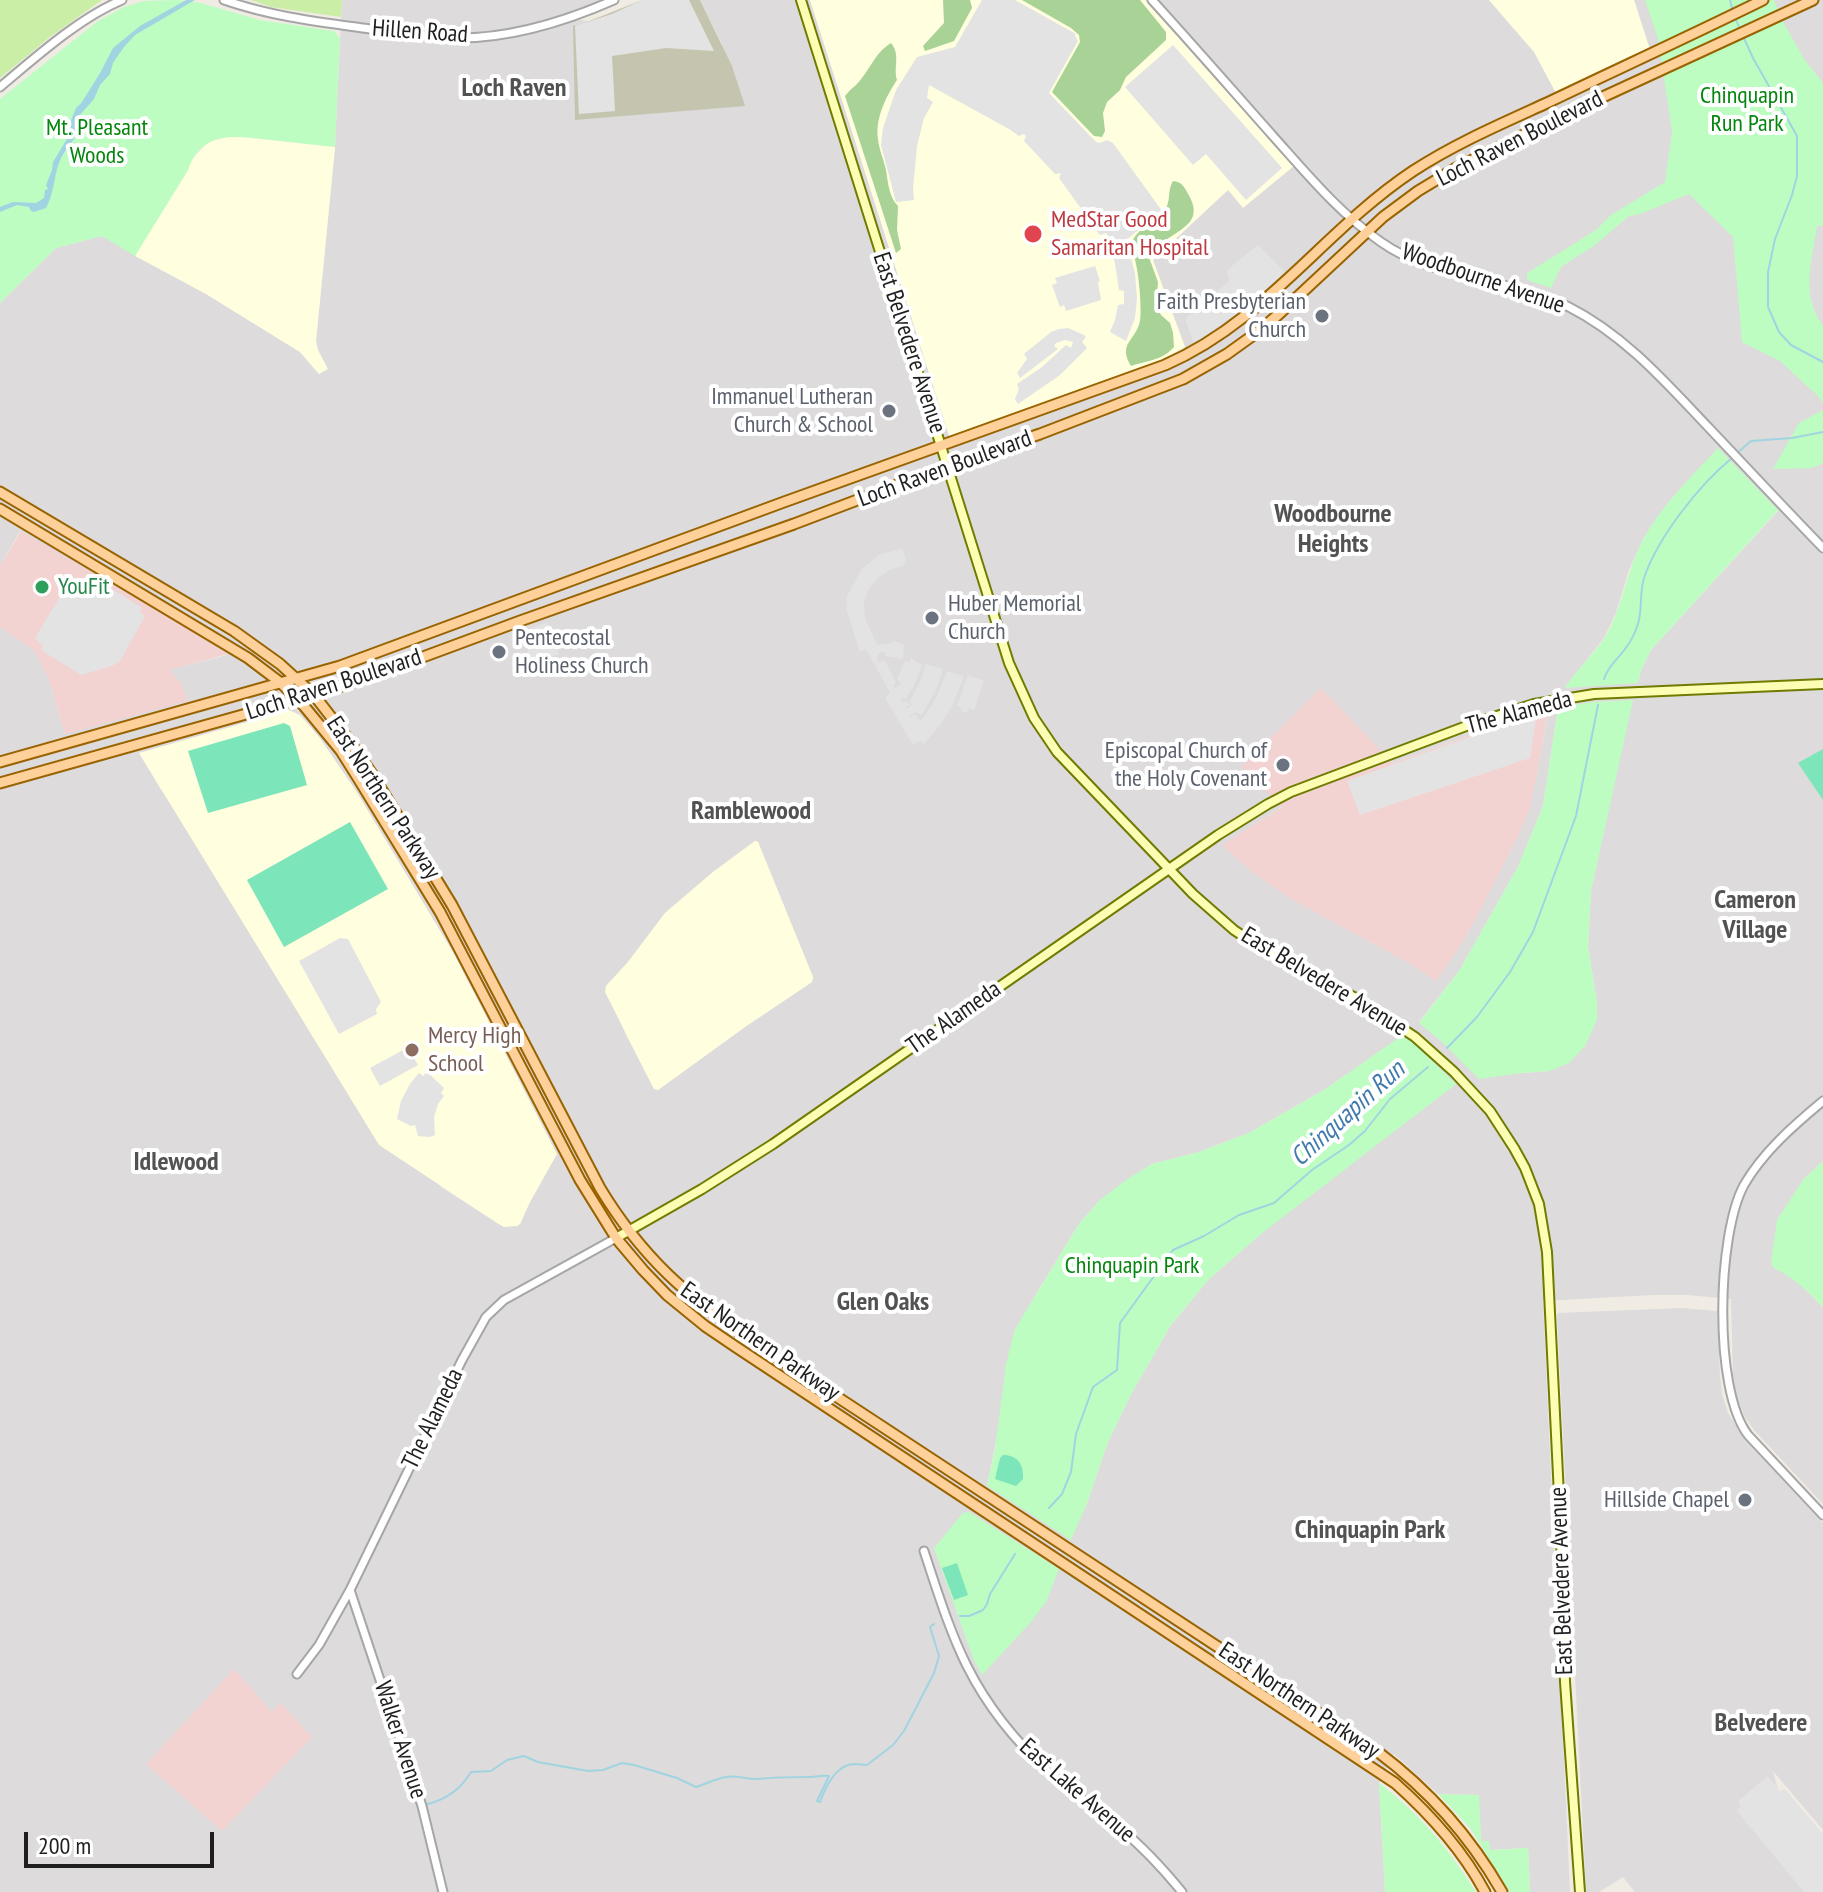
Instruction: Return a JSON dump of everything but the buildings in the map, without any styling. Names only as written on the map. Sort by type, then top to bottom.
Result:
[{"type":"main road","name":"East Belvedere Avenue","points":[[801,0],[1009,664],[1034,718],[1066,762],[1199,900],[1245,938],[1358,999],[1432,1051],[1490,1111],[1530,1179],[1539,1204],[1548,1263],[1565,1682],[1580,1892]]},
{"type":"main road","name":"Loch Raven Boulevard","points":[[0,762],[359,659],[1154,370],[1199,349],[1247,316],[1351,219],[1431,160],[1762,0]]},
{"type":"main road","name":"Loch Raven Boulevard","points":[[0,783],[314,695],[769,533],[1168,386],[1242,343],[1279,314],[1366,231],[1442,176],[1529,132],[1813,0]]},
{"type":"main road","points":[[1522,114],[1529,132]]},
{"type":"main road","points":[[1431,160],[1442,176]]},
{"type":"main road","name":"East Northern Parkway","points":[[0,492],[234,631],[269,655],[314,695],[362,760],[425,858],[600,1188],[659,1268],[690,1297],[717,1318],[1378,1752],[1424,1789],[1452,1819],[1502,1892]]},
{"type":"main road","name":"East Northern Parkway","points":[[0,509],[248,658],[281,683],[325,731],[347,760],[440,912],[580,1180],[616,1238],[667,1295],[721,1337],[1395,1783],[1442,1828],[1485,1892]]},
{"type":"main road","name":"The Alameda","points":[[616,1238],[773,1144],[1218,835],[1291,792],[1521,707],[1554,700],[1594,694],[1823,684]]},
{"type":"street","points":[[0,87],[68,33],[122,0]]},
{"type":"street","name":"Hillen Road","points":[[224,0],[286,17],[463,38],[545,26],[614,0]]},
{"type":"street","name":"Woodbourne Avenue","points":[[1152,0],[1315,183],[1351,219],[1397,252],[1437,269],[1529,291],[1571,308],[1618,338],[1652,367],[1823,548]]},
{"type":"street","points":[[1823,1101],[1766,1154],[1742,1188],[1731,1220],[1723,1306],[1728,1388],[1739,1423],[1823,1515]]},
{"type":"street","name":"The Alameda","points":[[299,1672],[319,1645],[350,1590],[486,1317],[504,1300],[616,1238]]},
{"type":"street","name":"East Lake Avenue","points":[[924,1551],[961,1652],[998,1715],[1047,1771],[1137,1843],[1182,1892]]},
{"type":"street","name":"Walker Avenue","points":[[350,1590],[412,1774],[443,1892]]},
{"type":"shaded area","points":[[342,0],[604,0],[565,17],[723,46],[700,0],[810,0],[951,438],[1156,363],[1185,347],[1152,260],[1228,190],[1293,166],[1145,0],[1489,0],[1534,52],[1559,97],[1651,53],[1634,0],[1823,0],[1823,1161],[1803,1180],[1774,1268],[1799,1283],[1823,1307],[1823,1504],[1754,1430],[1744,1415],[1733,1376],[1731,1299],[1653,1295],[1543,1301],[1570,1892],[1530,1892],[1528,1848],[1490,1850],[1481,1841],[1478,1795],[1438,1794],[1394,1754],[1379,1783],[1385,1892],[0,1892],[0,627],[34,650],[48,677],[65,734],[168,670],[227,655],[20,531],[0,566],[0,303],[56,248],[102,236],[206,294],[300,352],[319,374],[316,341],[335,147]],"holes":[[[1718,449],[1778,511],[1651,650],[1638,683],[1566,686],[1604,638],[1643,539],[1663,510]],[[1632,700],[1591,891],[1588,947],[1597,1003],[1550,1071],[1521,1073],[1440,1040],[1419,1022],[1459,971],[1518,867],[1543,806],[1558,708]],[[1548,712],[1529,809],[1519,834],[1459,948],[1436,980],[1291,899],[1251,871],[1223,845],[1283,806],[1518,718]],[[300,715],[319,737],[356,791],[454,954],[529,1204],[520,1224],[504,1227],[441,1187],[160,788],[139,753]],[[755,841],[758,842],[813,977],[812,982],[658,1090],[654,1089],[626,1035],[606,986],[665,913]],[[1404,1035],[1261,1234],[1209,1279],[1171,1325],[1130,1396],[1108,1442],[1086,1506],[987,1486],[1019,1326],[1079,1224],[1100,1200],[1152,1164],[1199,1152],[1249,1133],[1324,1090]]]},
{"type":"shaded area","points":[[642,0],[700,0],[732,66],[745,106],[575,120],[573,25]]},
{"type":"shaded area","points":[[642,0],[689,0],[714,51],[666,48],[612,56],[615,111],[579,114],[575,26]]},
{"type":"shaded area","name":"MedStar Good Samaritan Hospital","points":[[810,0],[1145,0],[1294,166],[1243,208],[1228,190],[1153,260],[1185,347],[1156,363],[950,439]]},
{"type":"shaded area","points":[[982,0],[1015,0],[1076,34],[1078,41],[1049,93],[1095,141],[1113,143],[1162,211],[1126,240],[1135,273],[1137,299],[1135,318],[1126,341],[1110,332],[1118,305],[1124,304],[1124,291],[1119,290],[1109,247],[1114,245],[1106,233],[1100,235],[1059,178],[1061,173],[1055,174],[1024,141],[1024,134],[1019,136],[929,85],[927,98],[933,102],[924,118],[917,146],[914,200],[896,202],[881,145],[883,128],[896,90],[917,57],[955,47]]},
{"type":"shaded area","points":[[1489,0],[1634,0],[1651,53],[1558,97],[1534,52]]},
{"type":"shaded area","points":[[1173,45],[1282,168],[1246,200],[1206,154],[1193,165],[1125,87]]},
{"type":"shaded area","points":[[231,136],[335,147],[316,341],[328,369],[319,374],[300,352],[206,294],[135,256],[192,159],[209,142]]},
{"type":"shaded area","points":[[1258,245],[1285,272],[1247,306],[1194,344],[1185,319],[1229,281],[1227,270]]},
{"type":"shaded area","points":[[1095,266],[1101,300],[1066,311],[1064,305],[1060,307],[1052,285],[1057,283],[1055,278]]},
{"type":"shaded area","points":[[1068,328],[1086,337],[1082,342],[1087,348],[1060,375],[1018,404],[1015,399],[1019,389],[1017,384],[1066,345],[1071,348],[1073,342],[1065,340],[1056,343],[1054,346],[1058,349],[1020,378],[1017,373],[1027,359],[1024,354],[1051,332]]},
{"type":"shaded area","points":[[21,531],[228,654],[169,670],[180,682],[188,701],[65,734],[48,677],[34,650],[0,627],[0,566]]},
{"type":"shaded area","points":[[902,548],[906,559],[904,565],[878,578],[868,590],[864,604],[865,618],[877,645],[895,641],[904,645],[903,659],[885,656],[883,652],[877,660],[884,659],[896,688],[901,683],[897,679],[905,661],[910,662],[911,658],[922,665],[906,699],[900,698],[910,705],[906,709],[912,705],[909,702],[926,664],[943,669],[937,688],[923,713],[916,712],[910,715],[915,714],[920,722],[935,700],[947,671],[964,676],[941,724],[924,744],[920,741],[913,745],[885,698],[890,693],[866,649],[860,652],[846,608],[847,596],[862,569],[879,555]]},
{"type":"shaded area","points":[[93,577],[142,608],[140,612],[145,616],[120,661],[81,675],[41,650],[43,646],[35,638],[65,588],[74,592],[81,580],[88,584]]},
{"type":"shaded area","points":[[548,622],[559,654],[528,665],[528,629]]},
{"type":"shaded area","points":[[968,675],[984,681],[974,710],[969,708],[966,713],[957,705]]},
{"type":"shaded area","points":[[1321,688],[1393,763],[1518,718],[1548,711],[1529,810],[1484,903],[1436,981],[1291,899],[1251,871],[1222,845],[1282,807],[1241,767]]},
{"type":"shaded area","name":"Mercy High School","points":[[289,710],[300,715],[319,737],[356,791],[454,954],[557,1154],[517,1226],[504,1227],[497,1223],[379,1145],[139,753]]},
{"type":"shaded area","points":[[1520,719],[1522,723],[1536,719],[1530,758],[1360,815],[1347,781]]},
{"type":"shaded area","points":[[755,841],[813,977],[812,982],[658,1090],[654,1089],[605,992],[606,986],[665,913]]},
{"type":"shaded area","points":[[340,938],[348,939],[381,1002],[376,1009],[377,1014],[339,1034],[299,961]]},
{"type":"shaded area","points":[[416,1043],[419,1048],[411,1053],[418,1065],[380,1086],[370,1068]]},
{"type":"shaded area","points":[[427,1072],[444,1088],[441,1093],[444,1096],[434,1117],[435,1135],[430,1137],[418,1136],[415,1125],[397,1119],[401,1101],[410,1084],[419,1073],[423,1076]]},
{"type":"shaded area","points":[[1682,1308],[1717,1311],[1722,1395],[1728,1413],[1745,1440],[1823,1523],[1823,1830],[1773,1771],[1804,1892],[1635,1892],[1623,1877],[1599,1892],[1586,1892],[1557,1316],[1558,1313]]},
{"type":"shaded area","points":[[234,1669],[272,1712],[281,1703],[312,1737],[222,1831],[146,1764]]},
{"type":"shaded area","points":[[1768,1776],[1780,1791],[1785,1789],[1823,1834],[1823,1892],[1804,1892],[1736,1810],[1741,1806],[1738,1801]]},
{"type":"green space","points":[[0,0],[102,0],[0,78]]},
{"type":"green space","points":[[251,0],[342,0],[341,17],[271,7]]},
{"type":"green space","points":[[943,0],[970,0],[972,8],[954,41],[925,51],[923,46],[944,23]]},
{"type":"green space","points":[[1022,0],[1140,0],[1166,32],[1166,40],[1126,77],[1120,90],[1107,102],[1103,113],[1105,131],[1102,137],[1094,136],[1052,92],[1080,42],[1079,35]]},
{"type":"green space","name":"Chinquapin Run Park","points":[[1645,0],[1774,0],[1804,59],[1823,83],[1823,226],[1817,226],[1810,290],[1816,314],[1823,325],[1823,404],[1780,361],[1742,342],[1733,237],[1689,194],[1629,216],[1595,245],[1561,267],[1551,288],[1527,280],[1527,273],[1665,182],[1672,131],[1658,39]]},
{"type":"green space","name":"Mt. Pleasant Woods","points":[[144,1],[201,3],[260,20],[334,31],[340,38],[335,147],[234,137],[212,141],[194,157],[135,256],[102,236],[56,248],[0,303],[0,99],[98,21],[124,7]]},
{"type":"green space","points":[[891,43],[896,52],[897,80],[882,108],[878,131],[889,190],[898,206],[897,230],[901,249],[896,253],[845,96],[860,81],[880,52]]},
{"type":"green space","points":[[1173,181],[1186,190],[1193,205],[1193,215],[1189,223],[1155,250],[1150,260],[1158,282],[1156,305],[1170,323],[1174,347],[1160,357],[1131,366],[1126,352],[1138,328],[1141,309],[1132,243],[1138,233],[1165,211]]},
{"type":"green space","points":[[1823,410],[1823,463],[1812,468],[1773,469],[1799,423]]},
{"type":"green space","points":[[1718,448],[1778,510],[1651,650],[1638,683],[1565,688],[1604,639],[1632,564],[1650,527]]},
{"type":"green space","points":[[1633,700],[1591,891],[1588,947],[1597,1020],[1585,1046],[1569,1063],[1550,1071],[1479,1079],[1419,1023],[1459,971],[1518,867],[1543,806],[1558,708]]},
{"type":"green space","points":[[284,723],[290,726],[307,785],[208,813],[188,751]]},
{"type":"green space","points":[[1823,749],[1823,800],[1798,763]]},
{"type":"green space","points":[[350,822],[388,889],[284,947],[247,880]]},
{"type":"green space","name":"Chinquapin Park","points":[[1404,1034],[1456,1084],[1261,1234],[1209,1279],[1171,1325],[1130,1396],[1108,1442],[1071,1540],[987,1486],[1006,1364],[1015,1329],[1079,1224],[1100,1200],[1152,1164],[1199,1152],[1249,1133],[1324,1090]]},
{"type":"green space","points":[[1823,1161],[1823,1307],[1771,1263],[1777,1220],[1803,1180]]},
{"type":"green space","points":[[1003,1455],[1013,1457],[1021,1465],[1023,1479],[1016,1486],[995,1479]]},
{"type":"green space","points":[[969,1512],[1059,1569],[1046,1602],[982,1675],[973,1658],[934,1548],[963,1513]]},
{"type":"green space","points":[[957,1563],[968,1595],[954,1600],[942,1568]]},
{"type":"green space","points":[[1379,1783],[1433,1833],[1476,1892],[1385,1892]]},
{"type":"green space","points":[[1438,1794],[1479,1795],[1481,1841],[1489,1841],[1490,1850],[1528,1848],[1530,1892],[1510,1892],[1470,1828]]},
{"type":"water","points":[[186,0],[195,0],[135,35],[113,63],[110,74],[100,85],[94,99],[79,116],[82,118],[78,131],[61,158],[46,208],[34,212],[29,207],[17,205],[0,212],[0,207],[13,202],[36,203],[44,198],[53,162],[70,134],[76,108],[113,48],[140,26]]},
{"type":"waterway","name":"Chinquapin Run","points":[[1730,0],[1733,11]]},
{"type":"waterway","name":"Chinquapin Run","points":[[1735,17],[1740,30]]},
{"type":"waterway","name":"Chinquapin Run","points":[[1743,36],[1797,136],[1797,176],[1775,239],[1768,272],[1768,307],[1779,332],[1791,345],[1823,362]]},
{"type":"waterway","name":"Chinquapin Run","points":[[1736,454],[1751,441],[1823,432]]},
{"type":"waterway","name":"Chinquapin Run","points":[[1604,679],[1636,630],[1644,578],[1659,546],[1693,497],[1732,458]]},
{"type":"waterway","name":"Chinquapin Run","points":[[1447,1048],[1477,1017],[1510,972],[1533,932],[1576,816],[1598,705]]},
{"type":"waterway","name":"Chinquapin Run","points":[[1049,1508],[1062,1494],[1071,1472],[1076,1434],[1093,1387],[1117,1370],[1120,1323],[1173,1250],[1239,1215],[1274,1203],[1365,1131],[1390,1099],[1428,1067]]},
{"type":"waterway","name":"Chinquapin Run","points":[[960,1616],[983,1610],[1015,1554]]},
{"type":"waterway","name":"Chinquapin Run","points":[[428,1804],[453,1792],[471,1772],[491,1771],[507,1760],[524,1756],[538,1762],[588,1771],[603,1770],[622,1763],[634,1765],[696,1787],[731,1777],[829,1776],[817,1801],[820,1802],[828,1784],[841,1768],[854,1764],[867,1765],[893,1745],[904,1731],[934,1673],[939,1656],[930,1627],[934,1624]]},
{"type":"place","name":"MedStar Good Samaritan Hospital","points":[[1033,234]]},
{"type":"place","name":"Faith Presbyterian Church","points":[[1322,316]]},
{"type":"place","name":"Immanuel Lutheran Church & School","points":[[889,411]]},
{"type":"place","name":"YouFit","points":[[42,587]]},
{"type":"place","name":"Huber Memorial Church","points":[[932,618]]},
{"type":"place","name":"Pentecostal Holiness Church","points":[[499,652]]},
{"type":"place","name":"Episcopal Church of the Holy Covenant","points":[[1283,765]]},
{"type":"place","name":"Mercy High School","points":[[412,1050]]},
{"type":"place","name":"Hillside Chapel","points":[[1745,1500]]},
{"type":"district","name":"Loch Raven","points":[[514,89]]},
{"type":"district","name":"Woodbourne Heights","points":[[1333,530]]},
{"type":"district","name":"Ramblewood","points":[[751,812]]},
{"type":"district","name":"Cameron Village","points":[[1755,916]]},
{"type":"district","name":"Idlewood","points":[[176,1163]]},
{"type":"district","name":"Glen Oaks","points":[[883,1303]]},
{"type":"district","name":"Chinquapin Park","points":[[1370,1531]]},
{"type":"district","name":"Belvedere","points":[[1761,1724]]}]
